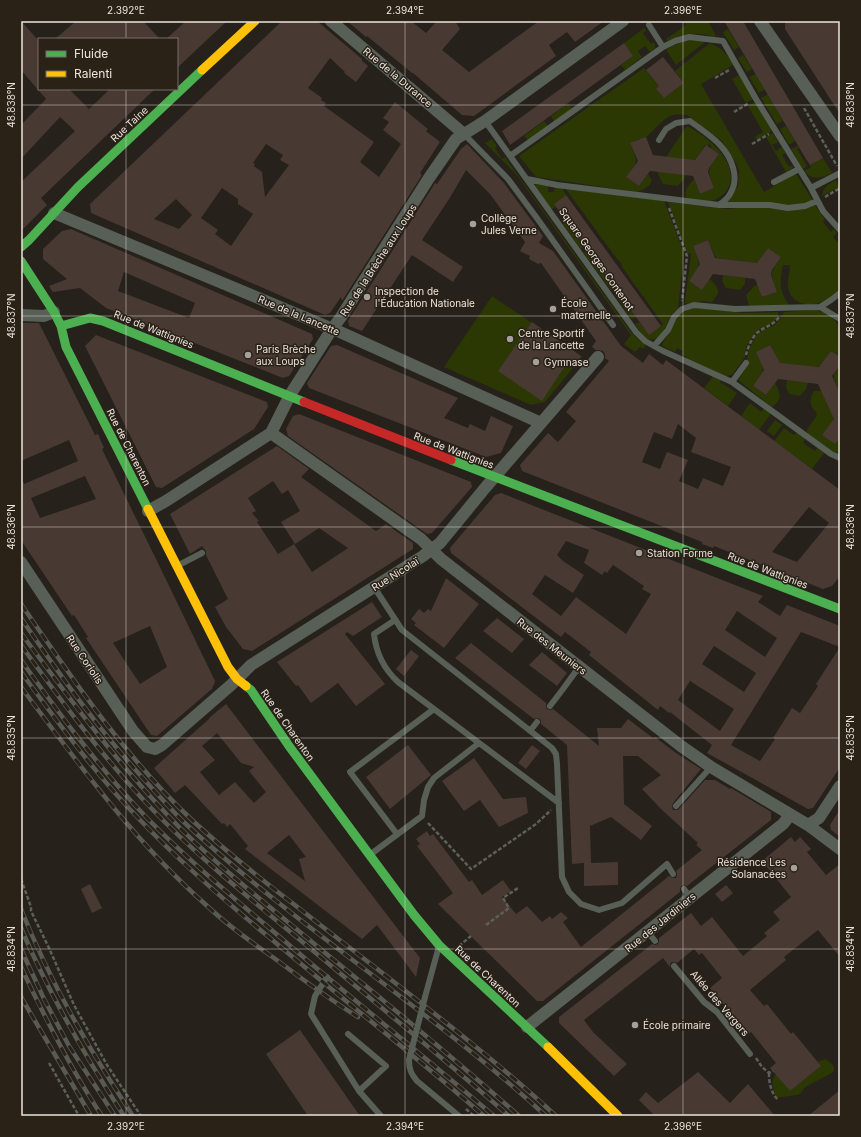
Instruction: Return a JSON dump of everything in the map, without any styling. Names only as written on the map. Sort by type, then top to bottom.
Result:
[{"type":"street","name":"Rue Taine","points":[[21,247],[78,187],[255,21]]},
{"type":"street","name":"Rue de la Durance","points":[[331,21],[464,134]]},
{"type":"street","name":"Rue de la Brèche aux Loups","points":[[271,433],[290,395],[429,178],[456,139],[485,121],[623,21]]},
{"type":"street","points":[[760,21],[840,136]]},
{"type":"street","name":"Rue de la Lancette","points":[[54,213],[332,329],[541,423]]},
{"type":"street","name":"Rue de Charenton","points":[[21,261],[54,312],[61,326],[66,347],[228,668],[237,679],[251,690],[289,746],[369,855],[414,915],[439,945],[528,1027],[618,1116]]},
{"type":"street","points":[[21,315],[44,316],[54,312]]},
{"type":"street","name":"Rue de Wattignies","points":[[61,326],[90,318],[103,321],[394,438],[838,605]]},
{"type":"street","name":"Rue Nicolaï","points":[[155,749],[162,745],[237,679],[251,664],[374,588],[432,550],[598,357]]},
{"type":"street","points":[[148,511],[271,433]]},
{"type":"street","name":"Rue des Meuniers","points":[[271,433],[421,539],[441,559],[681,746],[711,767],[790,816],[808,825],[840,848]]},
{"type":"street","name":"Rue Coriolis","points":[[21,562],[133,731],[147,747],[155,749]]},
{"type":"street","points":[[808,825],[819,818],[840,786]]},
{"type":"street","name":"Rue des Jardiniers","points":[[528,1027],[652,936],[687,893],[783,824],[790,816]]},
{"type":"lane","points":[[649,25],[663,47]]},
{"type":"lane","points":[[510,156],[663,47],[689,37],[723,41],[756,99],[811,188],[823,211],[840,230]]},
{"type":"lane","name":"Square Georges Contenot","points":[[485,121],[528,179],[636,332],[645,341],[663,352],[732,382],[831,454],[840,458]]},
{"type":"lane","points":[[659,140],[666,129],[676,123],[690,121],[720,145],[729,158],[734,171],[735,183],[730,194],[719,205]]},
{"type":"lane","points":[[464,134],[508,179],[613,325]]},
{"type":"lane","points":[[774,182],[798,169]]},
{"type":"lane","points":[[811,188],[840,172]]},
{"type":"lane","points":[[528,179],[557,185],[719,205],[770,205],[788,208],[804,206],[817,201]]},
{"type":"lane","points":[[654,346],[668,330],[674,317],[682,310],[694,305],[735,309],[820,307],[840,293]]},
{"type":"lane","points":[[820,307],[840,320]]},
{"type":"lane","points":[[732,382],[745,364]]},
{"type":"lane","points":[[177,566],[202,554]]},
{"type":"lane","points":[[374,588],[402,630],[552,748],[556,754],[562,877],[569,892],[581,904],[599,910],[622,903],[667,864],[673,874]]},
{"type":"lane","points":[[395,620],[374,634],[380,659],[389,674],[559,803]]},
{"type":"lane","points":[[550,706],[579,667]]},
{"type":"lane","points":[[398,834],[350,772],[434,709]]},
{"type":"lane","points":[[530,731],[537,722]]},
{"type":"lane","points":[[369,855],[422,816],[424,800],[428,787],[434,778],[479,743]]},
{"type":"lane","points":[[676,806],[711,767]]},
{"type":"lane","points":[[439,945],[409,1060],[412,1074],[417,1081],[458,1116]]},
{"type":"lane","name":"Allée des Vergers","points":[[674,966],[704,1002],[717,1012],[749,1053]]},
{"type":"lane","points":[[327,976],[315,996],[311,1014],[359,1091],[381,1116]]},
{"type":"lane","points":[[348,1034],[386,1066],[359,1091]]},
{"type":"path","points":[[715,78],[736,65]]},
{"type":"path","points":[[734,112],[756,99]]},
{"type":"path","points":[[804,108],[840,172]]},
{"type":"path","points":[[752,144],[775,130]]},
{"type":"path","points":[[817,201],[840,188]]},
{"type":"path","points":[[666,198],[687,256],[682,310]]},
{"type":"path","points":[[745,364],[742,363],[754,337],[758,332],[779,318],[780,308]]},
{"type":"path","points":[[422,816],[472,870],[536,824],[559,803]]},
{"type":"path","points":[[21,879],[31,911],[74,1005],[107,1065],[141,1116]]},
{"type":"path","points":[[486,925],[509,908],[503,898],[518,888]]},
{"type":"path","points":[[749,1053],[751,1051],[762,1068],[769,1073],[771,1088],[773,1094],[778,1100]]},
{"type":"path","points":[[49,1063],[79,1116]]},
{"type":"path","points":[[769,1073],[773,1071]]},
{"type":"green space","points":[[683,21],[708,21],[716,36],[690,34],[668,41],[666,39],[686,25]]},
{"type":"green space","points":[[644,28],[646,31],[643,33],[651,44],[654,42],[655,48],[650,52],[645,46],[638,51],[642,57],[625,70],[621,65],[633,56],[624,43]]},
{"type":"green space","points":[[728,29],[739,47],[734,50],[723,32]]},
{"type":"green space","points":[[692,40],[705,42],[676,65],[666,50],[685,41]]},
{"type":"green space","points":[[710,43],[724,52],[733,65],[701,84],[764,192],[793,175],[797,175],[813,201],[795,206],[726,203],[738,186],[739,170],[736,163],[722,141],[687,115],[673,115],[663,121],[646,137],[630,143],[635,154],[636,161],[626,177],[639,186],[648,174],[652,180],[648,186],[637,192],[536,177],[519,156],[644,68],[656,83],[661,80],[663,83],[656,89],[664,98],[684,83],[675,71]]},
{"type":"green space","points":[[743,55],[752,69],[747,72],[738,58]]},
{"type":"green space","points":[[756,74],[765,89],[759,93],[749,77]]},
{"type":"green space","points":[[739,75],[753,99],[746,103],[732,79]]},
{"type":"green space","points":[[768,94],[783,121],[777,124],[761,98]]},
{"type":"green space","points":[[755,102],[772,131],[757,140],[755,137],[763,132],[748,106]]},
{"type":"green space","points":[[568,103],[572,109],[554,121],[551,116]]},
{"type":"green space","points":[[544,121],[548,126],[528,140],[524,136]]},
{"type":"green space","points":[[687,126],[713,144],[727,161],[731,180],[727,190],[722,196],[715,200],[706,201],[687,199],[685,193],[694,179],[700,194],[714,188],[709,170],[719,154],[711,148],[712,147],[709,144],[707,146],[705,145],[696,159],[692,160],[666,157]]},
{"type":"green space","points":[[786,126],[795,141],[789,145],[780,129]]},
{"type":"green space","points":[[773,133],[778,142],[772,145],[776,151],[782,147],[785,153],[782,155],[789,167],[792,165],[793,168],[786,172],[766,137]]},
{"type":"green space","points":[[492,139],[497,146],[495,148],[502,159],[505,157],[631,332],[646,345],[643,349],[640,347],[635,352],[624,344],[631,335],[516,174],[485,143]]},
{"type":"green space","points":[[798,146],[799,148],[797,149],[807,166],[803,169],[791,149]]},
{"type":"green space","points":[[823,158],[832,173],[817,178],[810,176],[804,171],[811,167],[810,165]]},
{"type":"green space","points":[[658,171],[686,174],[678,186],[663,184]]},
{"type":"green space","points":[[836,180],[839,187],[822,196],[823,190],[826,186]]},
{"type":"green space","points":[[536,183],[548,186],[548,192],[554,192],[555,187],[562,188],[566,195],[554,204],[556,207],[552,209],[535,186]]},
{"type":"green space","points":[[565,188],[664,201],[684,253],[678,309],[671,315],[665,328],[658,337],[650,340],[645,337],[635,324],[639,322],[649,334],[663,324],[622,267],[621,262],[617,259]]},
{"type":"green space","points":[[668,202],[728,209],[745,207],[815,205],[825,219],[823,222],[831,232],[834,229],[837,233],[833,237],[837,242],[840,239],[839,290],[828,299],[820,302],[805,304],[799,302],[793,298],[788,288],[790,265],[783,265],[781,286],[783,296],[790,306],[749,306],[746,295],[754,286],[758,285],[762,297],[777,292],[772,274],[774,267],[781,257],[768,248],[758,262],[755,263],[717,258],[708,240],[693,246],[698,261],[698,267],[689,281],[702,290],[709,279],[718,289],[718,293],[712,302],[702,301],[686,304],[691,254],[687,253]]},
{"type":"green space","points":[[566,221],[584,246],[581,249],[563,224]]},
{"type":"green space","points":[[588,251],[614,287],[611,290],[584,253]]},
{"type":"green space","points":[[723,275],[745,278],[745,284],[740,290],[726,288],[722,281]]},
{"type":"green space","points":[[618,292],[636,317],[632,319],[614,294]]},
{"type":"green space","name":"Centre Sportif de la Lancette","points":[[492,296],[583,356],[545,402],[531,405],[444,367]]},
{"type":"green space","points":[[696,308],[745,313],[778,312],[778,315],[771,324],[756,331],[746,347],[745,357],[732,375],[726,376],[686,359],[687,357],[682,355],[683,351],[677,348],[675,352],[662,346],[682,313]]},
{"type":"green space","points":[[813,310],[823,312],[830,316],[838,326],[840,333],[840,357],[831,351],[818,367],[781,364],[770,345],[756,352],[763,370],[753,386],[766,395],[775,382],[780,396],[778,401],[772,407],[738,380],[749,364],[746,361],[749,349],[756,336],[763,330],[774,326],[784,312]]},
{"type":"green space","points":[[840,366],[840,393],[834,379],[834,374]]},
{"type":"green space","points":[[713,376],[721,380],[720,382],[737,393],[728,406],[704,388]]},
{"type":"green space","points":[[787,380],[808,382],[806,389],[800,396],[789,394],[786,387]]},
{"type":"green space","points":[[814,391],[822,391],[833,416],[833,421],[822,435],[840,438],[840,454],[832,451],[808,434],[807,430],[817,415],[810,402]]},
{"type":"green space","points":[[750,403],[761,412],[764,408],[771,414],[759,430],[741,416]]},
{"type":"green space","points":[[775,420],[782,425],[774,436],[767,431]]},
{"type":"green space","points":[[784,428],[794,435],[797,432],[805,438],[803,443],[815,451],[817,448],[824,453],[812,469],[774,441]]},
{"type":"green space","points":[[825,1059],[834,1067],[834,1071],[832,1073],[805,1087],[801,1093],[797,1095],[777,1097],[773,1086],[773,1080],[776,1074],[790,1091],[821,1066],[817,1062]]},
{"type":"building","points":[[21,21],[38,40],[38,90],[21,70]]},
{"type":"building","points":[[76,21],[143,21],[159,38],[56,38]]},
{"type":"building","points":[[186,21],[227,21],[178,67],[178,38],[167,38]]},
{"type":"building","points":[[282,21],[317,21],[362,59],[362,61],[368,66],[356,82],[344,73],[345,72],[330,58],[308,88],[322,98],[321,100],[326,103],[324,106],[374,142],[360,162],[379,177],[401,144],[383,130],[389,122],[383,118],[395,102],[428,129],[426,131],[440,142],[420,173],[422,175],[342,301],[341,297],[330,313],[325,315],[91,213],[90,204]],"holes":[[[266,144],[283,155],[280,160],[289,165],[265,197],[262,172],[254,166],[255,164],[253,163]],[[222,188],[238,199],[238,204],[253,214],[231,246],[215,234],[218,230],[201,218]],[[176,199],[192,215],[179,229],[154,219]]]},
{"type":"building","points":[[347,21],[411,21],[426,33],[437,21],[455,21],[460,29],[442,50],[469,72],[539,21],[604,21],[575,42],[567,32],[549,45],[556,56],[474,116],[462,115],[413,73]]},
{"type":"building","points":[[724,21],[743,21],[823,158],[810,165]]},
{"type":"building","points":[[785,21],[840,21],[840,114],[785,29]]},
{"type":"building","points":[[624,43],[633,56],[510,145],[502,131]]},
{"type":"building","points":[[663,57],[684,83],[664,98],[656,89],[659,86],[646,70]]},
{"type":"building","points":[[38,90],[70,90],[89,109],[109,90],[154,90],[41,198],[47,205],[21,231],[21,182],[75,131],[60,117],[21,159],[21,125],[46,99]]},
{"type":"building","points":[[646,137],[653,155],[695,160],[706,145],[719,154],[709,168],[708,172],[714,188],[700,194],[693,176],[650,171],[639,186],[626,177],[638,161],[630,143]]},
{"type":"building","points":[[467,144],[504,183],[543,236],[539,243],[553,251],[621,346],[643,363],[649,354],[663,365],[666,360],[840,490],[840,576],[832,586],[823,589],[714,546],[713,548],[702,544],[702,542],[522,471],[520,465],[548,433],[558,442],[576,421],[566,412],[609,361],[605,358],[603,351],[596,350],[592,347],[596,341],[541,263],[538,264],[529,259],[530,256],[520,251],[525,242],[490,194],[466,170],[422,240],[463,267],[453,282],[412,255],[362,331],[349,326],[348,321],[435,183],[437,184],[461,149]],"holes":[[[678,424],[696,438],[691,452],[731,467],[723,486],[703,478],[698,489],[679,481],[688,460],[667,452],[660,469],[642,462],[654,432],[672,439]],[[809,507],[829,523],[797,562],[772,552]]]},
{"type":"building","points":[[566,195],[661,326],[649,335],[554,204]]},
{"type":"building","points":[[71,229],[312,334],[313,339],[289,376],[283,378],[106,308],[80,288],[53,292],[49,286],[67,279],[43,259],[43,249],[62,231]],"holes":[[[124,272],[195,303],[189,318],[118,291]]]},
{"type":"building","points":[[708,240],[715,258],[757,263],[768,248],[781,257],[772,270],[771,275],[777,292],[762,297],[755,279],[713,274],[702,290],[689,281],[700,264],[693,246]]},
{"type":"building","name":"Gymnase","points":[[532,322],[581,356],[575,365],[569,360],[542,401],[498,371]]},
{"type":"building","points":[[21,323],[39,323],[95,435],[98,434],[104,448],[102,449],[215,681],[212,687],[213,688],[157,736],[151,735],[86,638],[88,637],[74,615],[72,616],[21,540],[21,477],[24,484],[78,461],[69,440],[21,461]],"holes":[[[85,476],[96,499],[40,518],[31,498]],[[150,626],[167,667],[140,684],[113,643]]]},
{"type":"building","points":[[96,335],[267,402],[268,407],[254,429],[162,488],[156,487],[85,346]]},
{"type":"building","points":[[337,345],[458,398],[444,418],[468,428],[470,424],[485,431],[491,416],[513,426],[501,453],[486,457],[309,388],[307,383],[331,346]]},
{"type":"building","points":[[770,345],[780,363],[819,367],[831,351],[840,357],[840,366],[832,376],[840,393],[840,438],[835,444],[822,435],[834,419],[818,384],[778,379],[766,395],[753,386],[764,370],[756,352]]},
{"type":"building","points":[[299,414],[471,482],[472,487],[432,533],[427,534],[288,436],[286,429],[293,416]]},
{"type":"building","points":[[277,446],[309,469],[301,477],[376,531],[386,524],[413,543],[413,549],[252,651],[243,649],[226,627],[215,607],[228,599],[206,555],[206,551],[202,546],[190,554],[170,514]],"holes":[[[273,481],[282,494],[288,490],[300,511],[281,522],[295,544],[319,528],[348,548],[312,572],[294,544],[278,554],[257,522],[259,521],[252,513],[256,511],[248,498]]]},
{"type":"building","points":[[501,493],[763,596],[758,602],[780,616],[787,605],[840,626],[840,647],[840,767],[813,808],[808,809],[707,753],[712,745],[670,712],[669,713],[660,706],[658,710],[589,655],[591,652],[565,632],[561,637],[451,553],[450,548],[495,495]],"holes":[[[566,541],[589,550],[584,563],[602,575],[605,571],[607,573],[613,565],[644,586],[642,589],[651,594],[626,634],[576,597],[561,616],[532,594],[545,575],[573,593],[584,575],[563,561],[557,555]],[[737,611],[777,638],[765,657],[725,630]],[[801,632],[840,647],[816,684],[818,686],[800,713],[792,708],[773,738],[775,739],[760,761],[731,745]],[[714,646],[756,673],[744,692],[702,664]],[[690,681],[734,709],[720,731],[678,700]]]},
{"type":"building","points":[[446,578],[479,604],[444,648],[414,625],[416,623],[411,619],[419,609],[424,613],[428,609],[431,611]]},
{"type":"building","points":[[372,602],[382,617],[353,636],[347,632],[345,634],[385,684],[356,706],[338,683],[311,703],[298,685],[296,686],[277,662]]},
{"type":"building","points":[[497,618],[524,639],[512,653],[483,631]]},
{"type":"building","points":[[471,643],[546,703],[547,709],[553,709],[599,746],[597,728],[621,728],[628,719],[653,738],[655,737],[701,769],[673,803],[673,810],[679,809],[705,780],[715,780],[771,812],[771,820],[687,886],[681,886],[680,892],[543,1001],[537,1001],[438,904],[453,893],[417,846],[420,844],[416,839],[427,831],[430,836],[433,834],[469,882],[472,880],[482,895],[503,880],[511,891],[502,897],[516,914],[527,906],[542,922],[550,916],[552,919],[561,912],[568,918],[563,922],[581,947],[669,876],[676,878],[676,871],[702,850],[696,845],[698,843],[661,809],[642,789],[661,775],[638,756],[623,756],[624,804],[652,826],[641,840],[611,817],[590,826],[591,863],[618,862],[618,885],[584,886],[584,863],[572,864],[567,745],[541,724],[540,719],[534,719],[455,658]]},
{"type":"building","points":[[411,650],[419,656],[404,676],[396,669]]},
{"type":"building","points":[[542,652],[567,673],[557,686],[529,665]]},
{"type":"building","points":[[226,704],[420,958],[416,977],[377,925],[362,939],[245,849],[248,846],[230,824],[227,827],[224,823],[222,824],[185,785],[175,793],[154,768]],"holes":[[[217,733],[241,763],[254,767],[249,771],[266,792],[254,803],[235,782],[219,795],[200,772],[215,760],[202,746]],[[289,835],[306,857],[299,859],[305,881],[267,853]]]},
{"type":"building","points":[[408,745],[431,775],[390,809],[366,777]]},
{"type":"building","points":[[532,745],[540,751],[526,769],[518,763]]},
{"type":"building","points":[[474,758],[503,799],[526,797],[528,813],[499,827],[480,800],[464,811],[442,781]]},
{"type":"building","points":[[840,809],[840,837],[831,830],[830,825]]},
{"type":"building","points":[[791,837],[795,842],[800,837],[811,849],[807,852],[826,875],[840,864],[840,957],[818,930],[784,957],[786,960],[750,990],[764,1006],[767,1004],[791,1034],[793,1032],[821,1066],[790,1091],[770,1068],[776,1063],[751,1032],[748,1034],[710,988],[722,978],[702,953],[699,955],[694,949],[677,963],[671,962],[670,967],[663,958],[584,1020],[593,1032],[627,1064],[614,1076],[559,1023],[559,1017],[652,944],[658,944],[659,938],[691,913],[701,926],[712,917],[743,956],[767,936],[764,933],[780,920],[773,912],[791,897],[762,861]]},
{"type":"building","points":[[90,884],[102,908],[92,913],[81,889]]},
{"type":"building","points":[[726,885],[733,893],[722,902],[715,894]]},
{"type":"building","points":[[300,1030],[360,1116],[308,1116],[266,1054]]},
{"type":"building","points":[[698,1072],[730,1103],[748,1084],[775,1116],[655,1116],[639,1100],[646,1092],[658,1103]]},
{"type":"building","points":[[840,1090],[840,1116],[808,1116]]},
{"type":"railway","points":[[21,604],[80,689],[122,744],[168,796],[193,821],[259,877],[463,1036],[556,1116]]},
{"type":"railway","points":[[21,618],[51,662],[115,746],[169,807],[188,826],[276,901],[458,1041],[546,1116]]},
{"type":"railway","points":[[21,633],[117,758],[180,828],[235,878],[425,1035],[519,1116]]},
{"type":"railway","points":[[21,645],[68,709],[117,771],[189,846],[509,1116]]},
{"type":"railway","points":[[21,660],[97,761],[164,835],[198,867],[314,966],[494,1116]]},
{"type":"railway","points":[[21,672],[93,767],[124,804],[156,837],[236,910],[484,1116]]},
{"type":"railway","points":[[21,687],[107,800],[154,854],[179,879],[238,932],[316,989],[358,1017]]},
{"type":"railway","points":[[21,909],[45,964],[72,1016],[101,1066],[133,1116]]},
{"type":"railway","points":[[21,928],[43,977],[68,1024],[95,1071],[124,1116]]},
{"type":"railway","points":[[21,949],[44,999],[69,1046],[115,1116]]},
{"type":"railway","points":[[21,967],[58,1043],[102,1116]]},
{"type":"railway","points":[[21,997],[91,1116]]},
{"type":"traffic: fast","points":[[21,247],[78,187],[202,70]]},
{"type":"traffic: fast","points":[[21,261],[54,312],[61,326],[66,347],[148,509]]},
{"type":"traffic: fast","points":[[61,326],[90,318],[103,321],[304,402]]},
{"type":"traffic: fast","points":[[451,460],[840,609]]},
{"type":"traffic: fast","points":[[246,686],[251,690],[289,746],[414,915],[439,945],[548,1047]]},
{"type":"traffic: slow","points":[[202,70],[255,21]]},
{"type":"traffic: slow","points":[[148,509],[228,667],[237,679],[246,686]]},
{"type":"traffic: slow","points":[[548,1047],[618,1116]]},
{"type":"traffic: jam","points":[[304,402],[451,460]]},
{"type":"place","name":"Collège Jules Verne","points":[[473,224]]},
{"type":"place","name":"Inspection de l'Éducation Nationale","points":[[367,297]]},
{"type":"place","name":"École maternelle","points":[[553,309]]},
{"type":"place","name":"Centre Sportif de la Lancette","points":[[510,339]]},
{"type":"place","name":"Paris Brèche aux Loups","points":[[248,355]]},
{"type":"place","name":"Gymnase","points":[[536,362]]},
{"type":"place","name":"Station Forme","points":[[639,553]]},
{"type":"place","name":"Résidence Les Solanacées","points":[[794,868]]},
{"type":"place","name":"École primaire","points":[[635,1025]]}]
